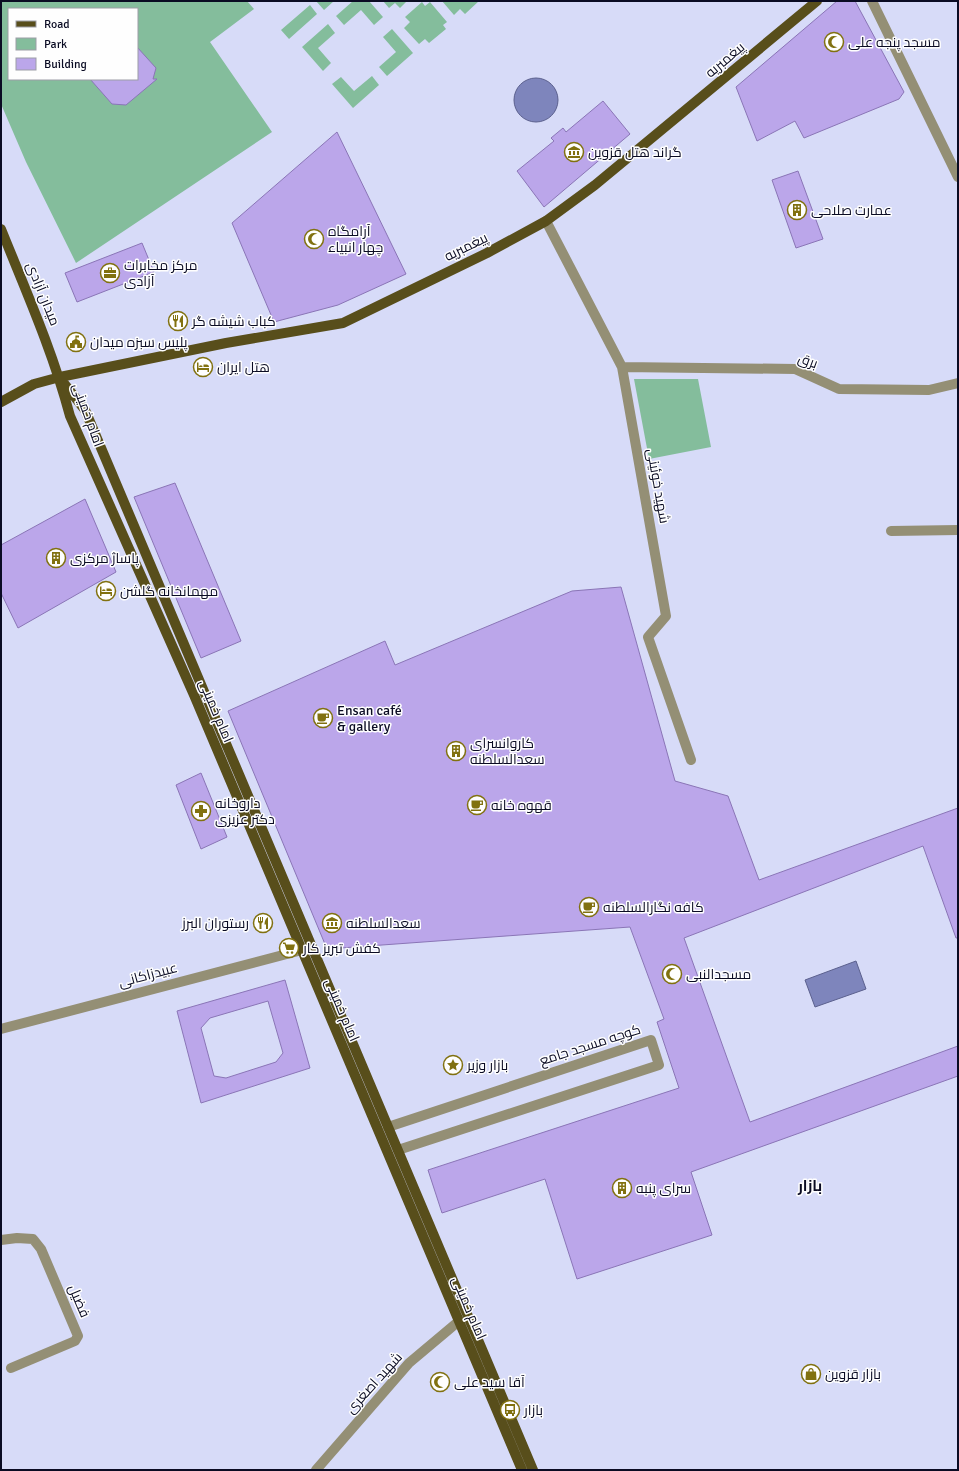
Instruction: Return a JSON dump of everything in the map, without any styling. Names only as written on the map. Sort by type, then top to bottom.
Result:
[{"type":"main road","name":"پیغمبریه","points":[[60,377],[226,343],[343,323],[487,253],[546,221],[595,185],[817,1]]},
{"type":"main road","name":"میدان آزادی","points":[[1,229],[60,377]]},
{"type":"main road","points":[[1,402],[34,384],[60,377]]},
{"type":"main road","name":"امام خمینی","points":[[60,377],[70,416],[194,695],[522,1470]]},
{"type":"main road","name":"امام خمینی","points":[[60,377],[85,410],[533,1470]]},
{"type":"street","points":[[872,1],[958,177]]},
{"type":"street","name":"شهید خوئینی","points":[[546,221],[622,368],[666,616],[648,637],[691,760]]},
{"type":"street","name":"برق","points":[[622,368],[795,368],[839,389],[929,390],[958,383]]},
{"type":"street","points":[[891,532],[958,530]]},
{"type":"street","name":"عبیدزاکانی","points":[[1,1029],[302,950]]},
{"type":"street","name":"کوچه مسجد جامع","points":[[388,1127],[651,1040],[659,1065],[398,1150]]},
{"type":"street","name":"فضیل","points":[[1,1240],[17,1238],[33,1239],[41,1249],[78,1336],[75,1342],[11,1368]]},
{"type":"street","name":"شهید اصغری","points":[[316,1470],[409,1363],[459,1321]]},
{"type":"green space","points":[[1,1],[247,1],[254,9],[210,42],[272,132],[76,263],[26,162],[1,104]]},
{"type":"green space","points":[[316,1],[334,1],[324,10]]},
{"type":"green space","points":[[353,1],[369,1],[383,17],[374,25],[361,10],[344,25],[336,16]]},
{"type":"green space","points":[[383,1],[407,1],[400,8],[395,3],[389,8]]},
{"type":"green space","points":[[442,1],[479,1],[465,14],[460,9],[454,15]]},
{"type":"green space","points":[[422,2],[425,6],[430,2],[447,22],[443,25],[446,29],[429,43],[425,39],[419,44],[404,28],[410,22],[405,17]]},
{"type":"green space","points":[[310,5],[317,14],[289,39],[281,30]]},
{"type":"green space","points":[[328,24],[335,33],[318,48],[331,63],[323,71],[302,47]]},
{"type":"green space","points":[[392,29],[413,53],[387,76],[379,67],[396,52],[383,37]]},
{"type":"green space","points":[[372,76],[379,85],[353,108],[332,84],[341,77],[354,91]]},
{"type":"green space","points":[[634,379],[698,379],[711,447],[649,459]]},
{"type":"water","points":[[536,78],[548,82],[554,88],[558,100],[554,112],[548,118],[536,122],[524,118],[518,112],[514,100],[518,88],[524,82]]},
{"type":"water","points":[[856,961],[866,989],[815,1007],[805,980]]},
{"type":"building","name":"مسجد پنجه علی","points":[[837,1],[855,1],[904,92],[899,99],[804,138],[795,121],[757,141],[736,87]]},
{"type":"building","points":[[138,48],[156,68],[153,79],[157,79],[126,105],[112,104],[91,80],[138,80]]},
{"type":"building","name":"گراند هتل قزوین","points":[[603,101],[630,134],[544,207],[517,171],[554,141],[551,138],[563,128],[566,132]]},
{"type":"building","name":"آرامگاه چهار انبیاء","points":[[337,132],[406,274],[338,305],[274,322],[232,223]]},
{"type":"building","name":"عمارت صلاحی","points":[[798,171],[823,239],[796,248],[772,180]]},
{"type":"building","name":"مرکز مخابرات آزادی","points":[[142,243],[154,272],[77,302],[65,273]]},
{"type":"building","name":"پلیس سبزه میدان","points":[[76,334],[82,336],[84,342],[82,348],[76,350],[70,348],[68,342],[70,336]]},
{"type":"building","points":[[175,483],[241,641],[201,658],[134,497]]},
{"type":"building","name":"پاساژ مرکزی","points":[[85,499],[116,572],[18,628],[1,593],[1,545]]},
{"type":"building","name":"کاروانسرای سعدالسلطنه","points":[[621,587],[675,781],[728,796],[759,880],[958,808],[958,938],[956,938],[923,846],[684,938],[750,1122],[958,1046],[958,1076],[691,1172],[712,1235],[577,1279],[545,1179],[442,1213],[428,1170],[679,1088],[657,1022],[664,1019],[630,927],[327,949],[228,711],[385,641],[395,665],[572,591]]},
{"type":"building","name":"داروخانه دکتر عزیزی","points":[[201,773],[227,837],[201,849],[176,785]]},
{"type":"building","points":[[285,980],[310,1068],[201,1103],[177,1011]],"holes":[[[268,1001],[283,1053],[276,1062],[226,1078],[214,1076],[201,1028],[210,1018]]]},
{"type":"place","name":"مسجد پنجه علی","points":[[834,42]]},
{"type":"place","name":"گراند هتل قزوین","points":[[574,152]]},
{"type":"place","name":"عمارت صلاحی","points":[[797,210]]},
{"type":"place","name":"آرامگاه چهار انبیاء","points":[[314,239]]},
{"type":"place","name":"مرکز مخابرات آزادی","points":[[110,273]]},
{"type":"place","name":"کباب شیشه گر","points":[[178,321]]},
{"type":"place","name":"پلیس سبزه میدان","points":[[76,342]]},
{"type":"place","name":"هتل ایران","points":[[203,367]]},
{"type":"place","name":"پاساژ مرکزی","points":[[56,558]]},
{"type":"place","name":"مهمانخانه گلشن","points":[[106,591]]},
{"type":"place","name":"Ensan café & gallery","points":[[323,718]]},
{"type":"place","name":"کاروانسرای سعدالسلطنه","points":[[456,751]]},
{"type":"place","name":"قهوه خانه","points":[[477,805]]},
{"type":"place","name":"داروخانه دکتر عزیزی","points":[[201,811]]},
{"type":"place","name":"کافه نگارالسلطنه","points":[[589,907]]},
{"type":"place","name":"رستوران البرز","points":[[263,923]]},
{"type":"place","name":"سعدالسلطنه","points":[[332,923]]},
{"type":"place","name":"کفش تبریز کار","points":[[289,948]]},
{"type":"place","name":"مسجدالنبی","points":[[672,974]]},
{"type":"place","name":"بازار وزیر","points":[[453,1065]]},
{"type":"place","name":"سرای پنبه","points":[[622,1188]]},
{"type":"place","name":"بازار قزوین","points":[[811,1374]]},
{"type":"place","name":"آقا سید علی","points":[[440,1382]]},
{"type":"place","name":"بازار","points":[[510,1410]]},
{"type":"district","name":"بازار","points":[[810,1186]]}]
